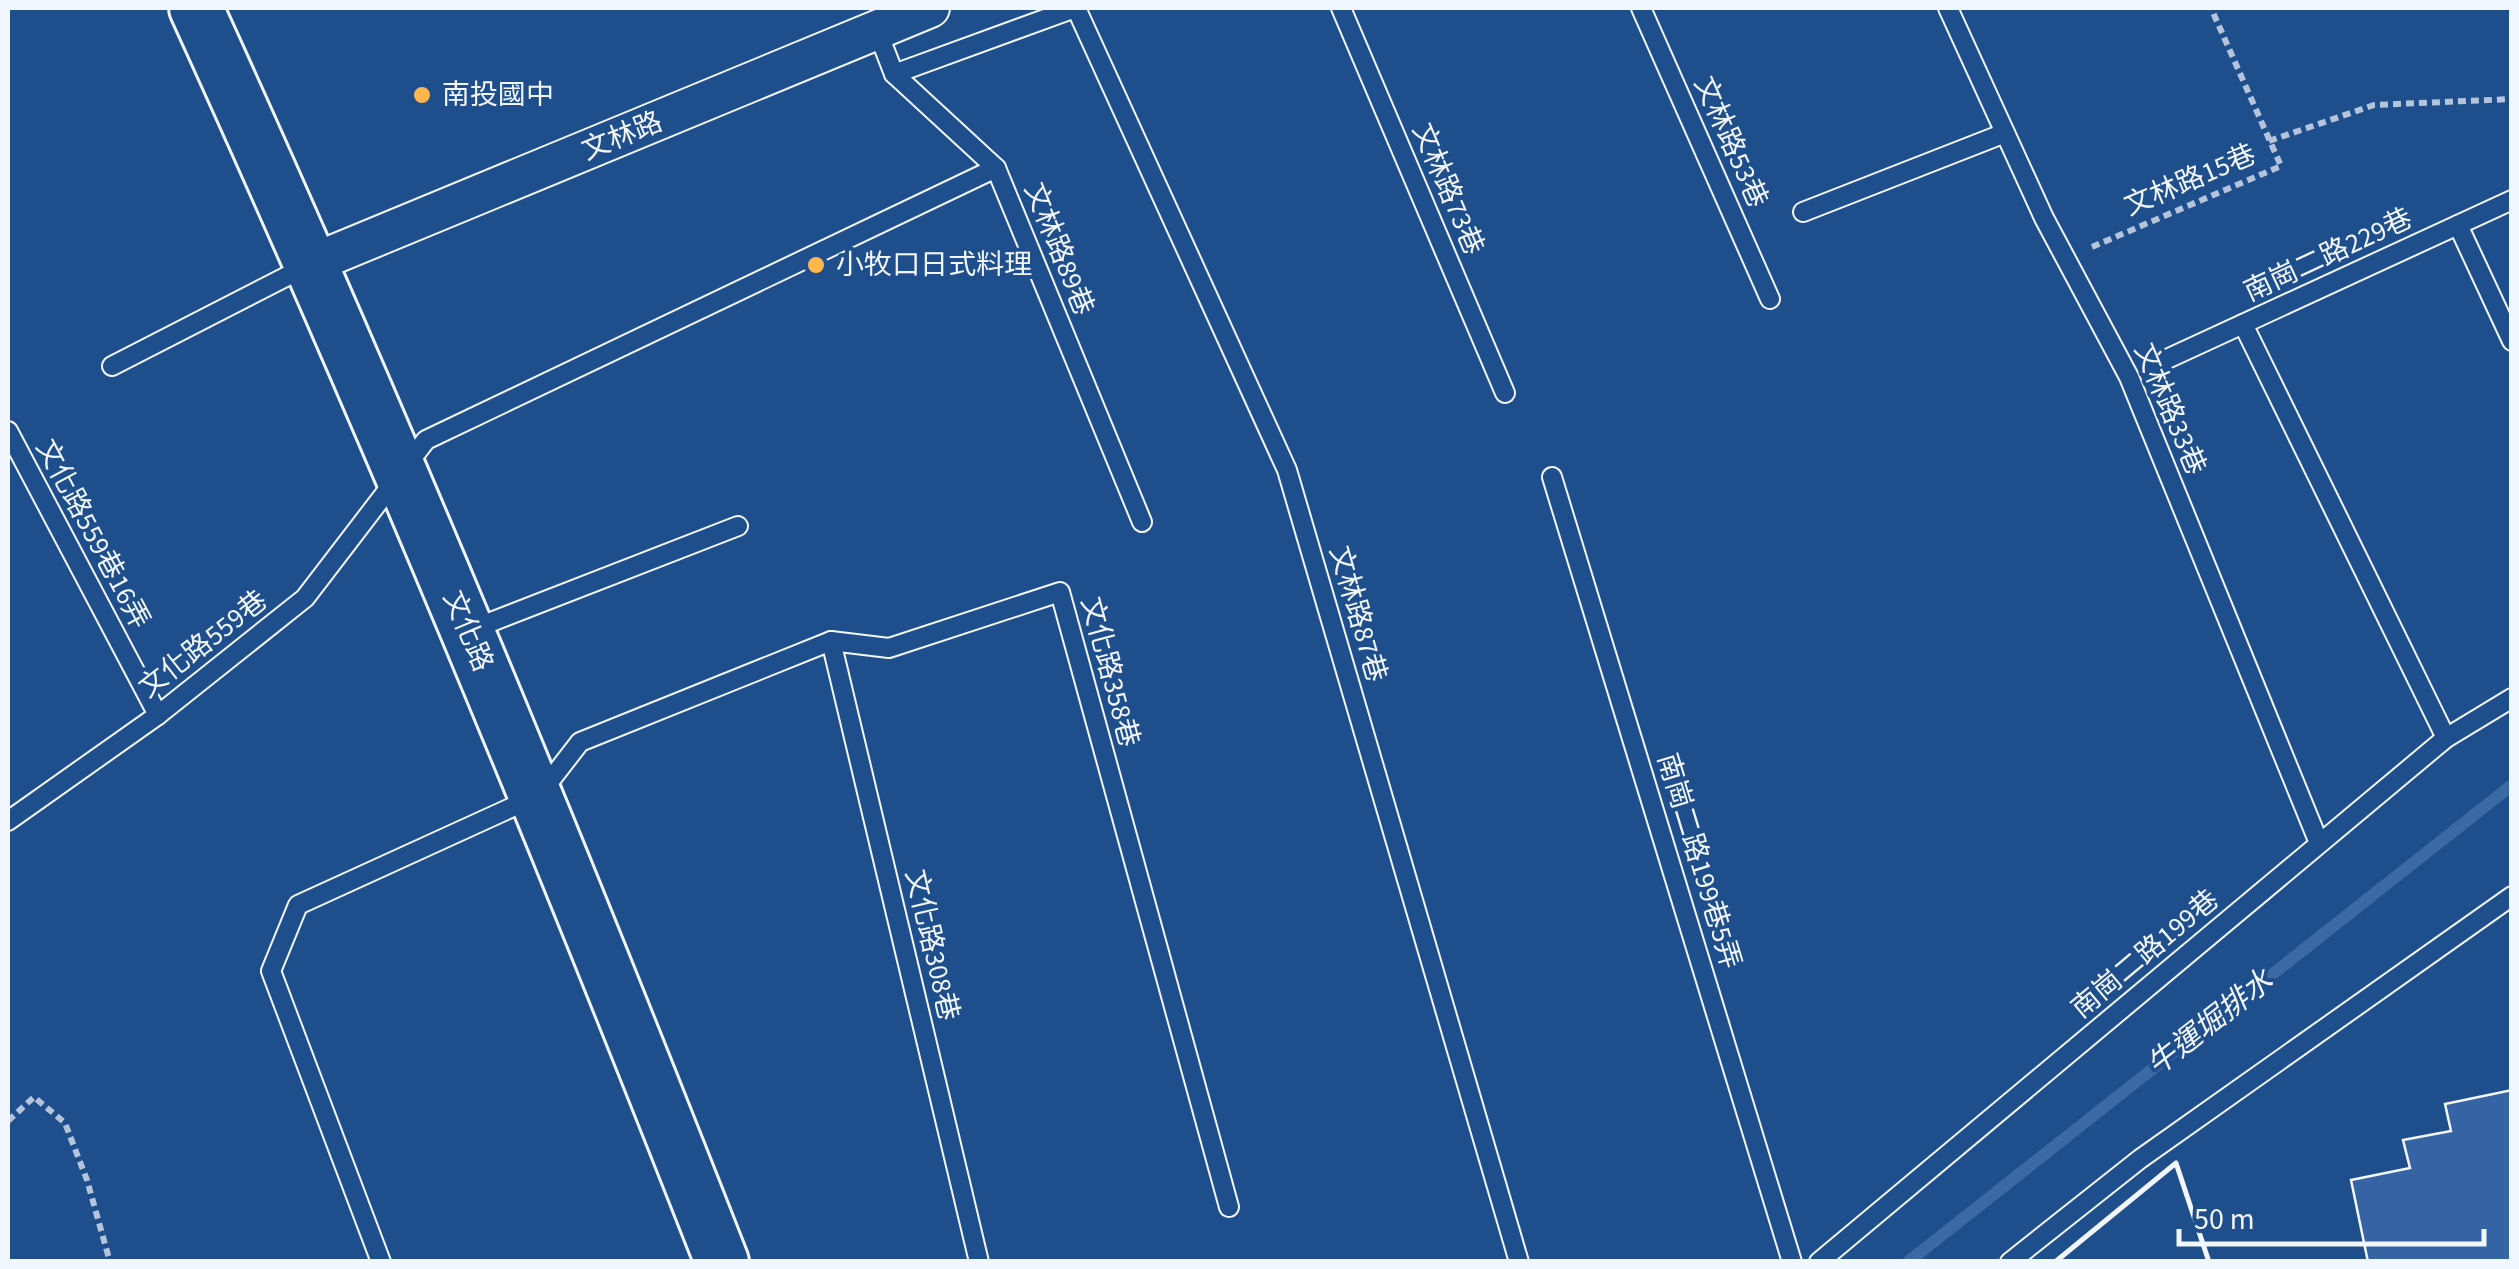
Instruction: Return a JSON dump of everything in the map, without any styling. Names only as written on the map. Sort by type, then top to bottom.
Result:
[{"type":"street","name":"文化路","points":[[196,8],[313,264],[539,796],[722,1262]]},
{"type":"street","name":"文林路","points":[[313,264],[930,8]]},
{"type":"lane","points":[[894,74],[1076,8]]},
{"type":"lane","name":"文林路87巷","points":[[1076,8],[1288,470],[1519,1262]]},
{"type":"lane","name":"文林路73巷","points":[[1341,8],[1505,393]]},
{"type":"lane","name":"文林路53巷","points":[[1641,8],[1770,299]]},
{"type":"lane","name":"文林路33巷","points":[[1948,8],[2044,218],[2068,257],[2128,377],[2319,843]]},
{"type":"lane","name":"文林路89巷","points":[[878,30],[894,74],[996,168],[1142,522]]},
{"type":"lane","points":[[1803,212],[2004,132]]},
{"type":"lane","name":"文化路559巷","points":[[8,821],[158,715],[305,598],[426,440],[996,168]]},
{"type":"lane","name":"南崗二路229巷","points":[[2166,359],[2512,200]]},
{"type":"lane","points":[[2458,225],[2512,341]]},
{"type":"lane","points":[[112,366],[313,264]]},
{"type":"lane","points":[[2243,324],[2446,738]]},
{"type":"lane","name":"文化路559巷16弄","points":[[8,432],[158,715]]},
{"type":"lane","name":"南崗二路199巷5弄","points":[[1552,477],[1792,1262]]},
{"type":"lane","points":[[468,632],[738,526]]},
{"type":"lane","name":"文化路358巷","points":[[539,796],[580,742],[831,641],[889,648],[1060,592],[1229,1207]]},
{"type":"lane","name":"文化路308巷","points":[[831,641],[978,1262]]},
{"type":"lane","name":"南崗二路199巷","points":[[1819,1262],[2446,738],[2512,698]]},
{"type":"lane","points":[[382,1262],[271,971],[298,904],[539,796]]},
{"type":"lane","points":[[2010,1262],[2140,1159],[2512,896]]},
{"type":"path","name":"文林路15巷","points":[[2068,257],[2281,166],[2210,8]]},
{"type":"path","points":[[2270,141],[2374,106],[2512,99]]},
{"type":"path","points":[[8,1121],[34,1097],[65,1124],[88,1180],[110,1262]]},
{"type":"building","points":[[2512,1090],[2512,1262],[2368,1262],[2351,1180],[2410,1168],[2403,1140],[2451,1131],[2445,1104]]},
{"type":"waterway","name":"牛運堀排水","points":[[1908,1262],[2512,785]]},
{"type":"wall","points":[[2055,1262],[2176,1163],[2209,1262]]},
{"type":"place","name":"南投國中","points":[[422,95]]},
{"type":"place","name":"小牧口日式料理","points":[[816,265]]}]
